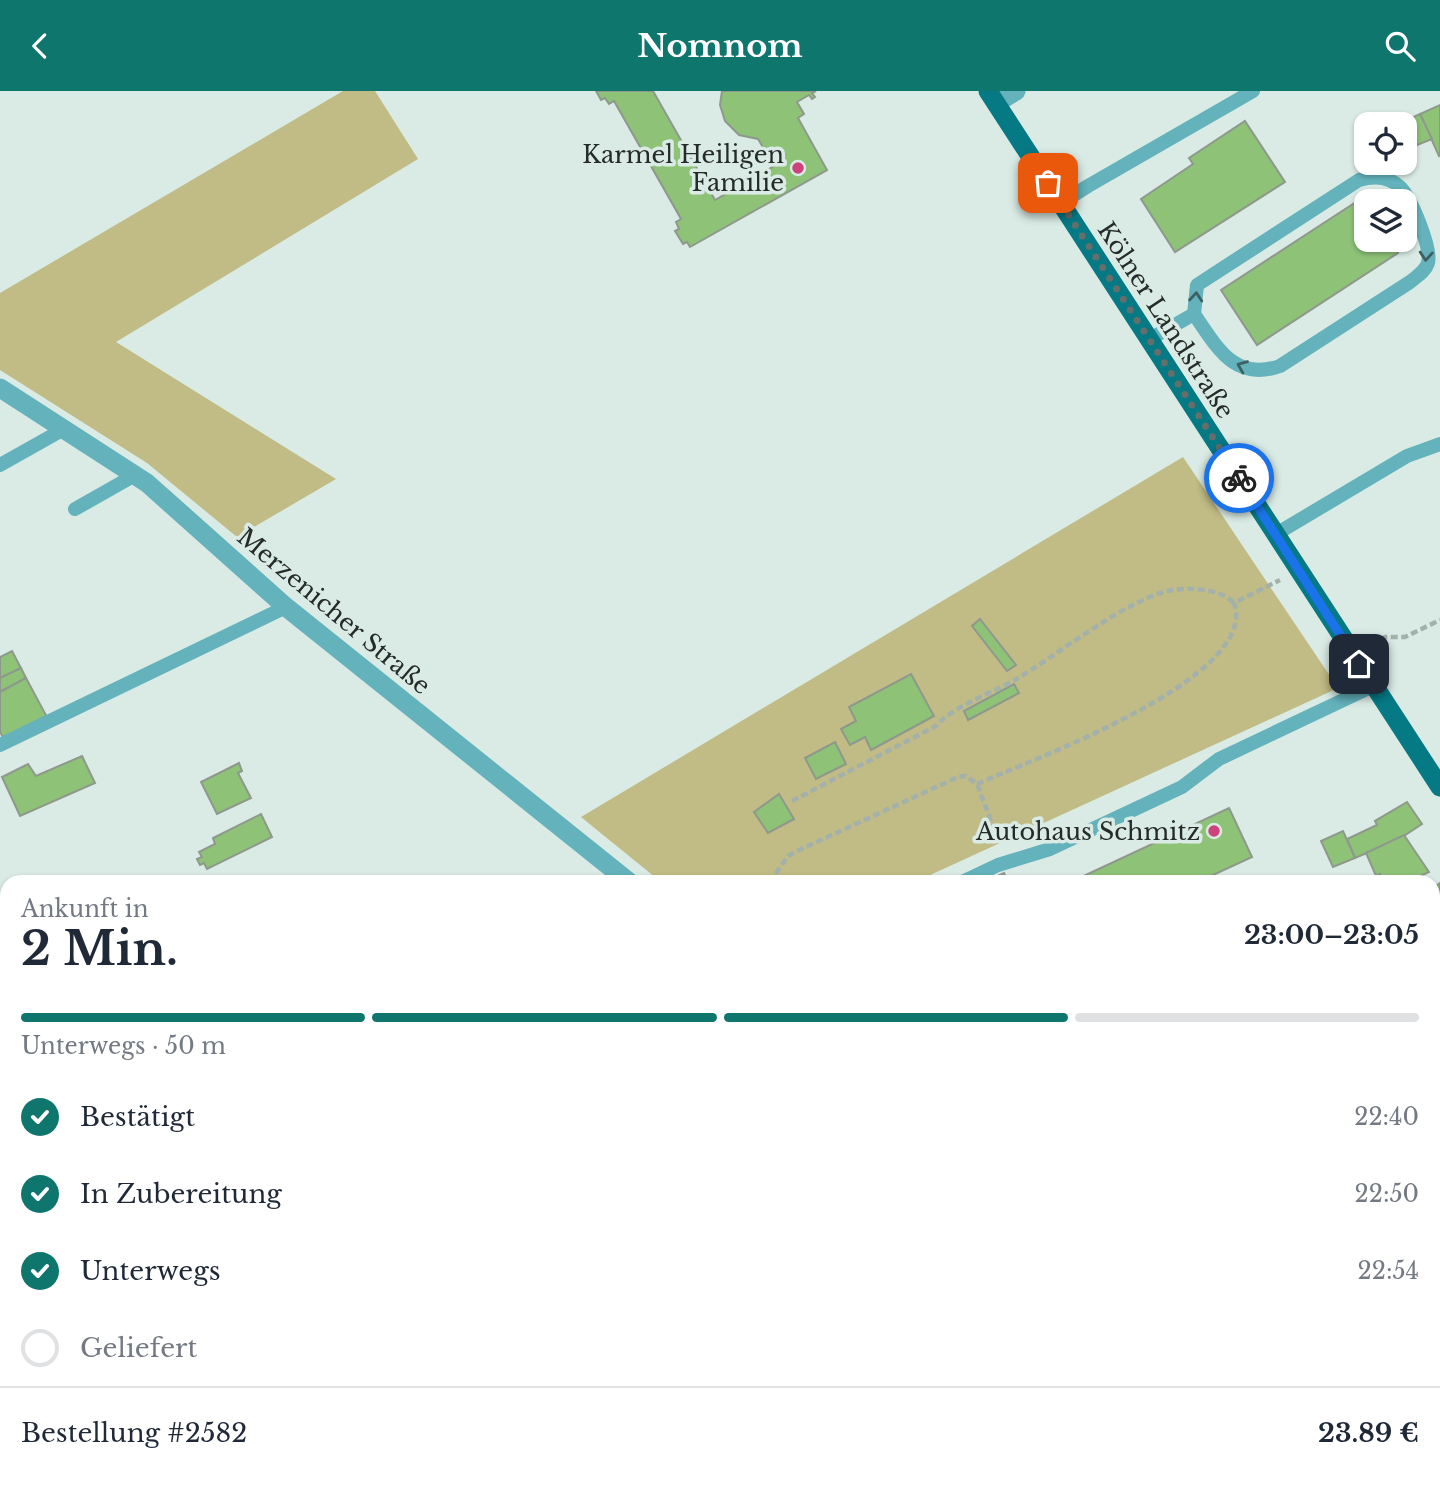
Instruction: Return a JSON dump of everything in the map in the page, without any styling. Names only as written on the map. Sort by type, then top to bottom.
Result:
[{"type":"main road","name":"Kölner Landstraße","points":[[992,97],[1440,787]]},
{"type":"street","points":[[992,97],[1016,91]]},
{"type":"street","name":"Merzenicher Straße","points":[[0,388],[147,483],[286,607],[620,875]]},
{"type":"lane","points":[[1061,203],[1253,91]]},
{"type":"lane","points":[[1371,177],[1386,179],[1401,187],[1419,221],[1428,246],[1429,259],[1425,270],[1410,282],[1280,366],[1267,370],[1249,371],[1231,362],[1194,314],[1197,285],[1359,180],[1371,177]]},
{"type":"lane","points":[[1150,339],[1194,314]]},
{"type":"lane","points":[[0,464],[64,429]]},
{"type":"lane","points":[[1276,534],[1407,456],[1440,444]]},
{"type":"lane","points":[[75,509],[135,475]]},
{"type":"lane","points":[[0,745],[286,607]]},
{"type":"lane","points":[[977,875],[1050,849],[1182,787],[1219,759],[1373,686]]},
{"type":"path","points":[[1234,603],[1299,570]]},
{"type":"path","points":[[792,801],[936,726],[950,715],[1048,660],[1114,616],[1151,597],[1173,590],[1200,590],[1228,597],[1234,603],[1236,611],[1233,629],[1222,650],[1174,692],[1088,736],[977,784]]},
{"type":"path","points":[[1351,652],[1385,637],[1405,637],[1440,620]]},
{"type":"path","points":[[775,875],[789,856],[797,851],[951,779],[966,776],[977,784],[1000,843]]},
{"type":"shaded area","points":[[343,91],[375,91],[418,159],[116,342],[336,479],[237,537],[147,463],[0,370],[0,293]]},
{"type":"shaded area","points":[[1183,457],[1338,688],[930,875],[652,875],[581,817]]},
{"type":"building","name":"Karmel Heiligen Familie","points":[[596,91],[653,91],[715,200],[774,166],[758,139],[739,135],[725,121],[720,105],[722,91],[816,91],[812,93],[815,97],[812,99],[809,95],[797,102],[804,114],[798,118],[827,170],[690,247],[687,242],[683,244],[675,231],[679,229],[676,222],[681,219],[614,101],[609,104],[605,98],[601,100]]},
{"type":"building","points":[[1440,105],[1440,155],[1439,156],[1420,114]]},
{"type":"building","points":[[1420,114],[1432,139],[1417,145],[1417,115]]},
{"type":"building","points":[[1245,121],[1285,182],[1175,252],[1141,199],[1193,164],[1189,158]]},
{"type":"building","points":[[1354,203],[1354,252],[1398,253],[1257,345],[1221,290]]},
{"type":"building","points":[[980,619],[1016,665],[1007,671],[972,626]]},
{"type":"building","points":[[12,651],[21,668],[0,678],[0,657]]},
{"type":"building","points":[[21,668],[26,678],[0,692],[0,678]]},
{"type":"building","points":[[911,674],[934,716],[871,750],[865,737],[850,745],[841,729],[856,721],[849,707]]},
{"type":"building","points":[[26,678],[48,719],[5,741],[0,732],[0,692]]},
{"type":"building","points":[[1014,684],[1019,693],[968,720],[964,711]]},
{"type":"building","points":[[835,742],[846,764],[816,779],[805,758]]},
{"type":"building","points":[[82,756],[95,783],[20,816],[2,777],[28,764],[36,776]]},
{"type":"building","points":[[239,763],[242,771],[238,773],[251,798],[217,814],[201,782]]},
{"type":"building","points":[[779,794],[794,819],[768,833],[754,812]]},
{"type":"building","points":[[1407,802],[1422,824],[1396,841],[1355,858],[1347,839],[1377,825],[1375,821]]},
{"type":"building","points":[[1229,808],[1252,857],[1213,875],[1086,875]]},
{"type":"building","points":[[261,814],[272,837],[207,869],[204,863],[200,865],[197,859],[202,857],[199,852],[215,844],[213,838]]},
{"type":"building","points":[[1343,831],[1355,858],[1333,867],[1321,841]]},
{"type":"building","points":[[1404,835],[1429,872],[1422,875],[1376,875],[1366,853]]},
{"type":"way so far","points":[[1048,183],[1239,478]]},
{"type":"place","name":"Karmel Heiligen Familie","points":[[798,168]]},
{"type":"place","name":"Autohaus Schmitz","points":[[1214,831]]},
{"type":"route","points":[[1239,478],[1359,664]]}]
